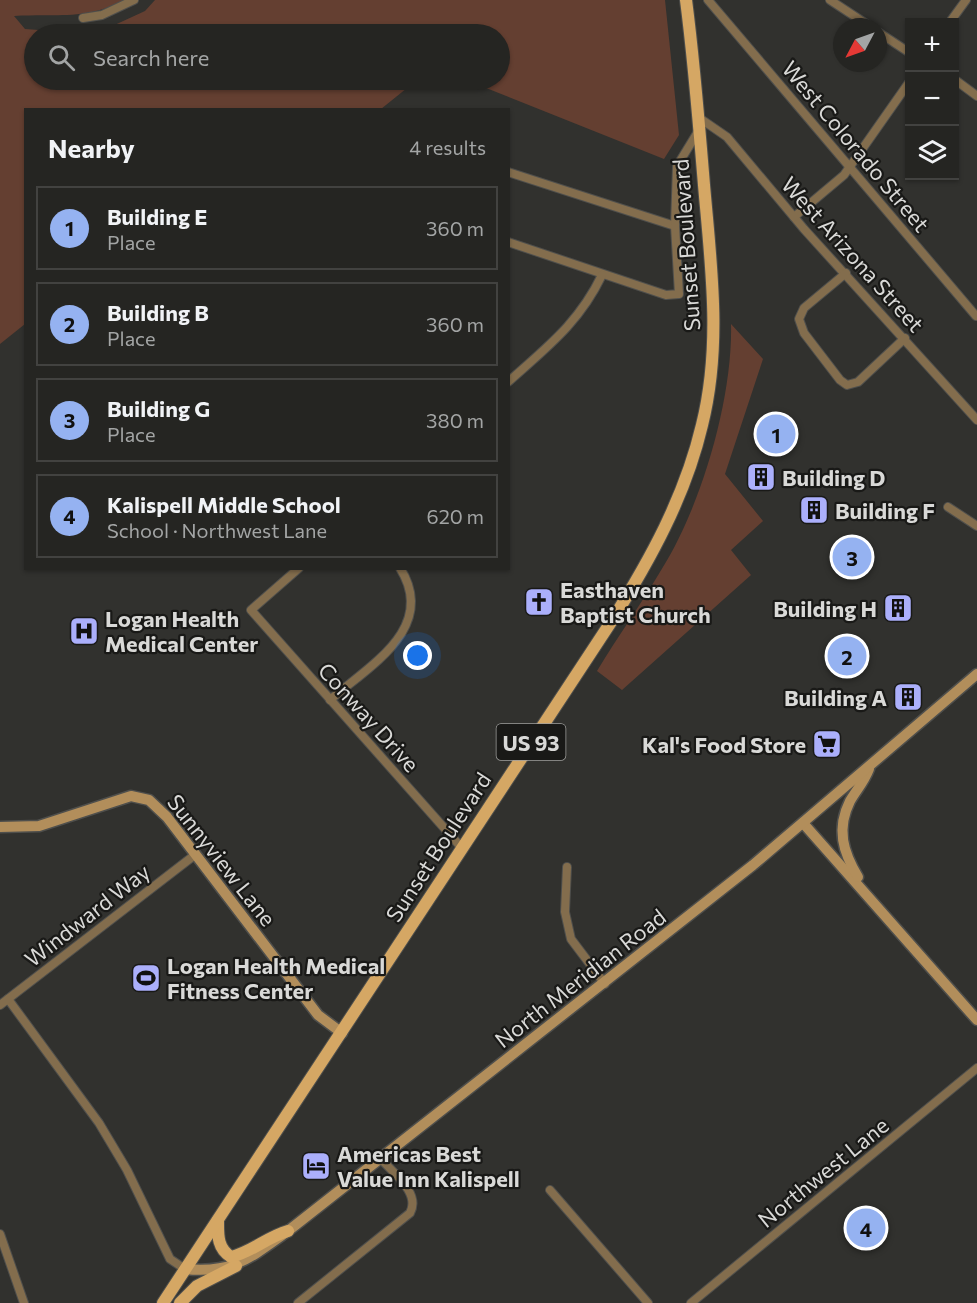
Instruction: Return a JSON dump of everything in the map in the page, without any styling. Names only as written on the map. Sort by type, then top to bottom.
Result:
[{"type":"main road","name":"Sunset Boulevard","points":[[163,1303],[640,576],[666,525],[689,471],[711,381],[714,328],[713,278],[686,0]]},
{"type":"main road","name":"North Meridian Road","points":[[185,1269],[202,1271],[236,1266],[288,1231],[605,984],[869,768],[977,674]]},
{"type":"main road","points":[[868,896],[843,847],[842,829],[844,816],[852,799],[863,785],[869,768]]},
{"type":"main road","name":"Sunnyview Lane","points":[[0,827],[39,826],[122,797],[139,796],[160,808],[318,1015],[342,1033]]},
{"type":"main road","points":[[803,823],[977,1020]]},
{"type":"main road","points":[[218,1220],[218,1241],[224,1252],[231,1257],[242,1254],[273,1235],[288,1231]]},
{"type":"main road","points":[[180,1303],[197,1286],[236,1266]]},
{"type":"street","points":[[83,18],[102,15],[134,0]]},
{"type":"street","name":"West Colorado Street","points":[[708,0],[976,316]]},
{"type":"street","points":[[830,0],[857,18]]},
{"type":"street","points":[[953,18],[966,0]]},
{"type":"street","points":[[887,38],[905,50]]},
{"type":"street","points":[[959,83],[977,96]]},
{"type":"street","points":[[794,217],[834,185],[850,167],[905,87]]},
{"type":"street","points":[[510,243],[666,295],[679,294],[675,226],[677,166],[699,123]]},
{"type":"street","name":"West Arizona Street","points":[[699,123],[727,137],[794,217],[977,420]]},
{"type":"street","points":[[510,173],[675,226]]},
{"type":"street","points":[[846,273],[804,308],[799,319],[804,333],[840,380],[847,385],[858,382],[905,338]]},
{"type":"street","points":[[510,380],[576,319],[588,303],[602,275]]},
{"type":"street","points":[[948,507],[977,526]]},
{"type":"street","name":"Conway Drive","points":[[297,570],[251,610],[462,847]]},
{"type":"street","points":[[330,700],[392,646],[407,628],[411,615],[410,587],[401,570]]},
{"type":"street","name":"Windward Way","points":[[0,1005],[196,854]]},
{"type":"street","points":[[567,867],[565,912],[571,939],[605,984]]},
{"type":"street","points":[[8,999],[99,1123],[127,1170],[170,1259],[185,1269]]},
{"type":"street","name":"Northwest Lane","points":[[692,1303],[977,1068]]},
{"type":"street","points":[[298,1303],[410,1213],[414,1204],[412,1195],[381,1159]]},
{"type":"street","points":[[550,1191],[648,1303]]},
{"type":"street","points":[[0,1234],[23,1303]]},
{"type":"shaded area","points":[[0,0],[124,0],[110,7],[83,14],[14,16],[24,28],[24,90],[405,90],[382,108],[24,108],[24,325],[0,344]]},
{"type":"shaded area","points":[[155,0],[665,0],[679,135],[664,159],[491,90],[510,90],[510,24],[117,24],[145,11]]},
{"type":"shaded area","points":[[731,324],[763,359],[725,474],[763,521],[731,550],[751,575],[622,690],[597,671],[663,567],[690,513],[702,482],[721,416],[727,384]]},
{"type":"place","name":"Building E","points":[[776,434]]},
{"type":"place","name":"Building D","points":[[761,477]]},
{"type":"place","name":"Building F","points":[[814,510]]},
{"type":"place","name":"Building G","points":[[852,557]]},
{"type":"place","name":"Easthaven Baptist Church","points":[[539,602]]},
{"type":"place","name":"Building H","points":[[898,608]]},
{"type":"place","name":"Logan Health Medical Center","points":[[84,631]]},
{"type":"place","name":"Building B","points":[[847,656]]},
{"type":"place","name":"Building A","points":[[908,697]]},
{"type":"place","name":"Kal's Food Store","points":[[827,744]]},
{"type":"place","name":"Logan Health Medical Fitness Center","points":[[146,978]]},
{"type":"place","name":"Americas Best Value Inn Kalispell","points":[[316,1166]]},
{"type":"place","name":"Kalispell Middle School","points":[[866,1228]]}]
